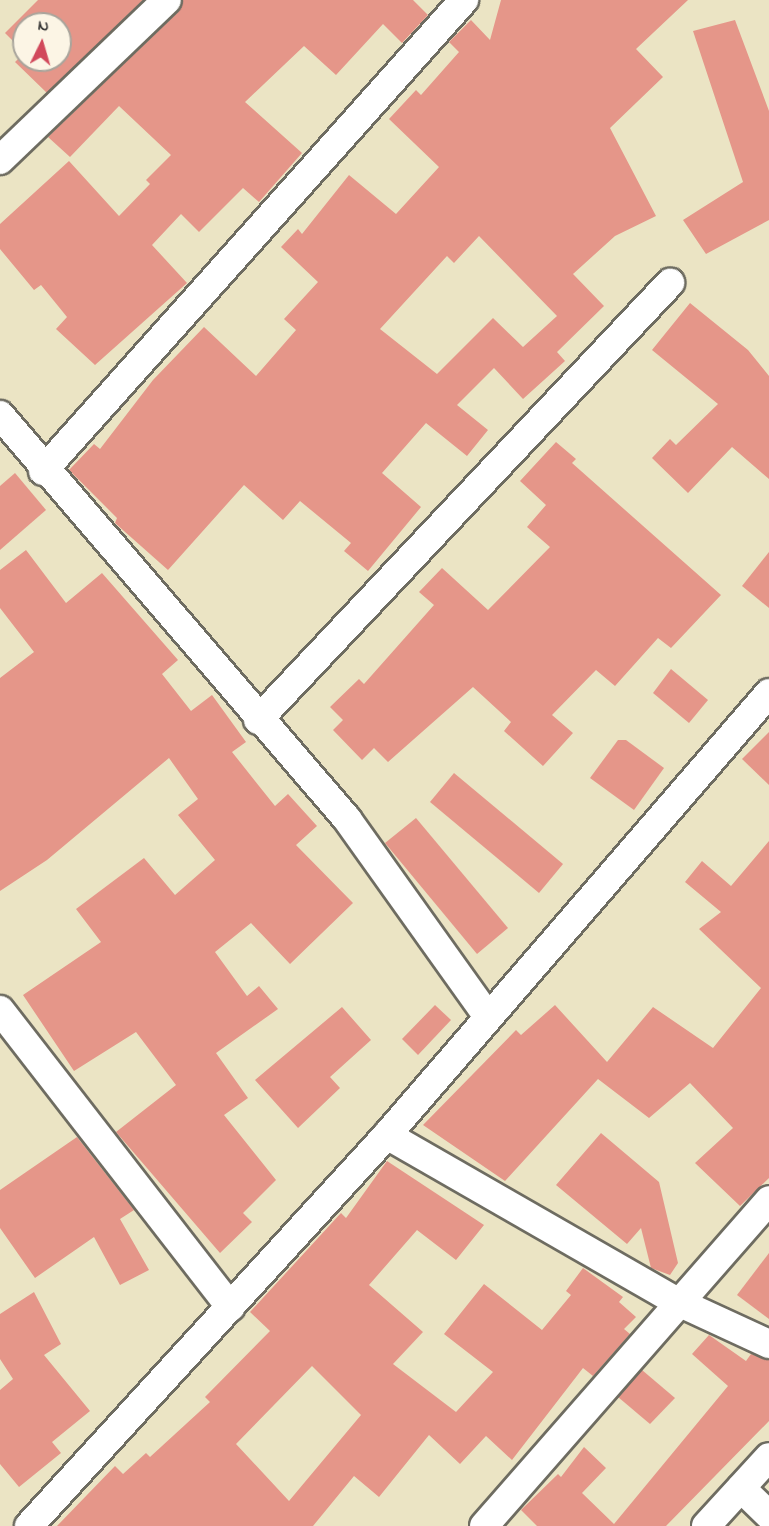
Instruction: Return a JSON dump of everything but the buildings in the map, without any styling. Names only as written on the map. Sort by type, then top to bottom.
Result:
[{"type":"street","points":[[0,159],[166,0]]},
{"type":"street","points":[[43,471],[464,0]]},
{"type":"street","points":[[258,720],[670,283]]},
{"type":"street","points":[[0,416],[43,471],[258,720],[347,819],[487,1014]]},
{"type":"street","points":[[29,1526],[387,1135],[487,1014],[769,693]]},
{"type":"street","points":[[0,1010],[230,1307]]},
{"type":"street","points":[[387,1135],[678,1302],[769,1344]]},
{"type":"street","points":[[484,1526],[769,1200]]},
{"type":"street","points":[[706,1526],[769,1457]]},
{"type":"street","points":[[741,1488],[769,1515]]}]
